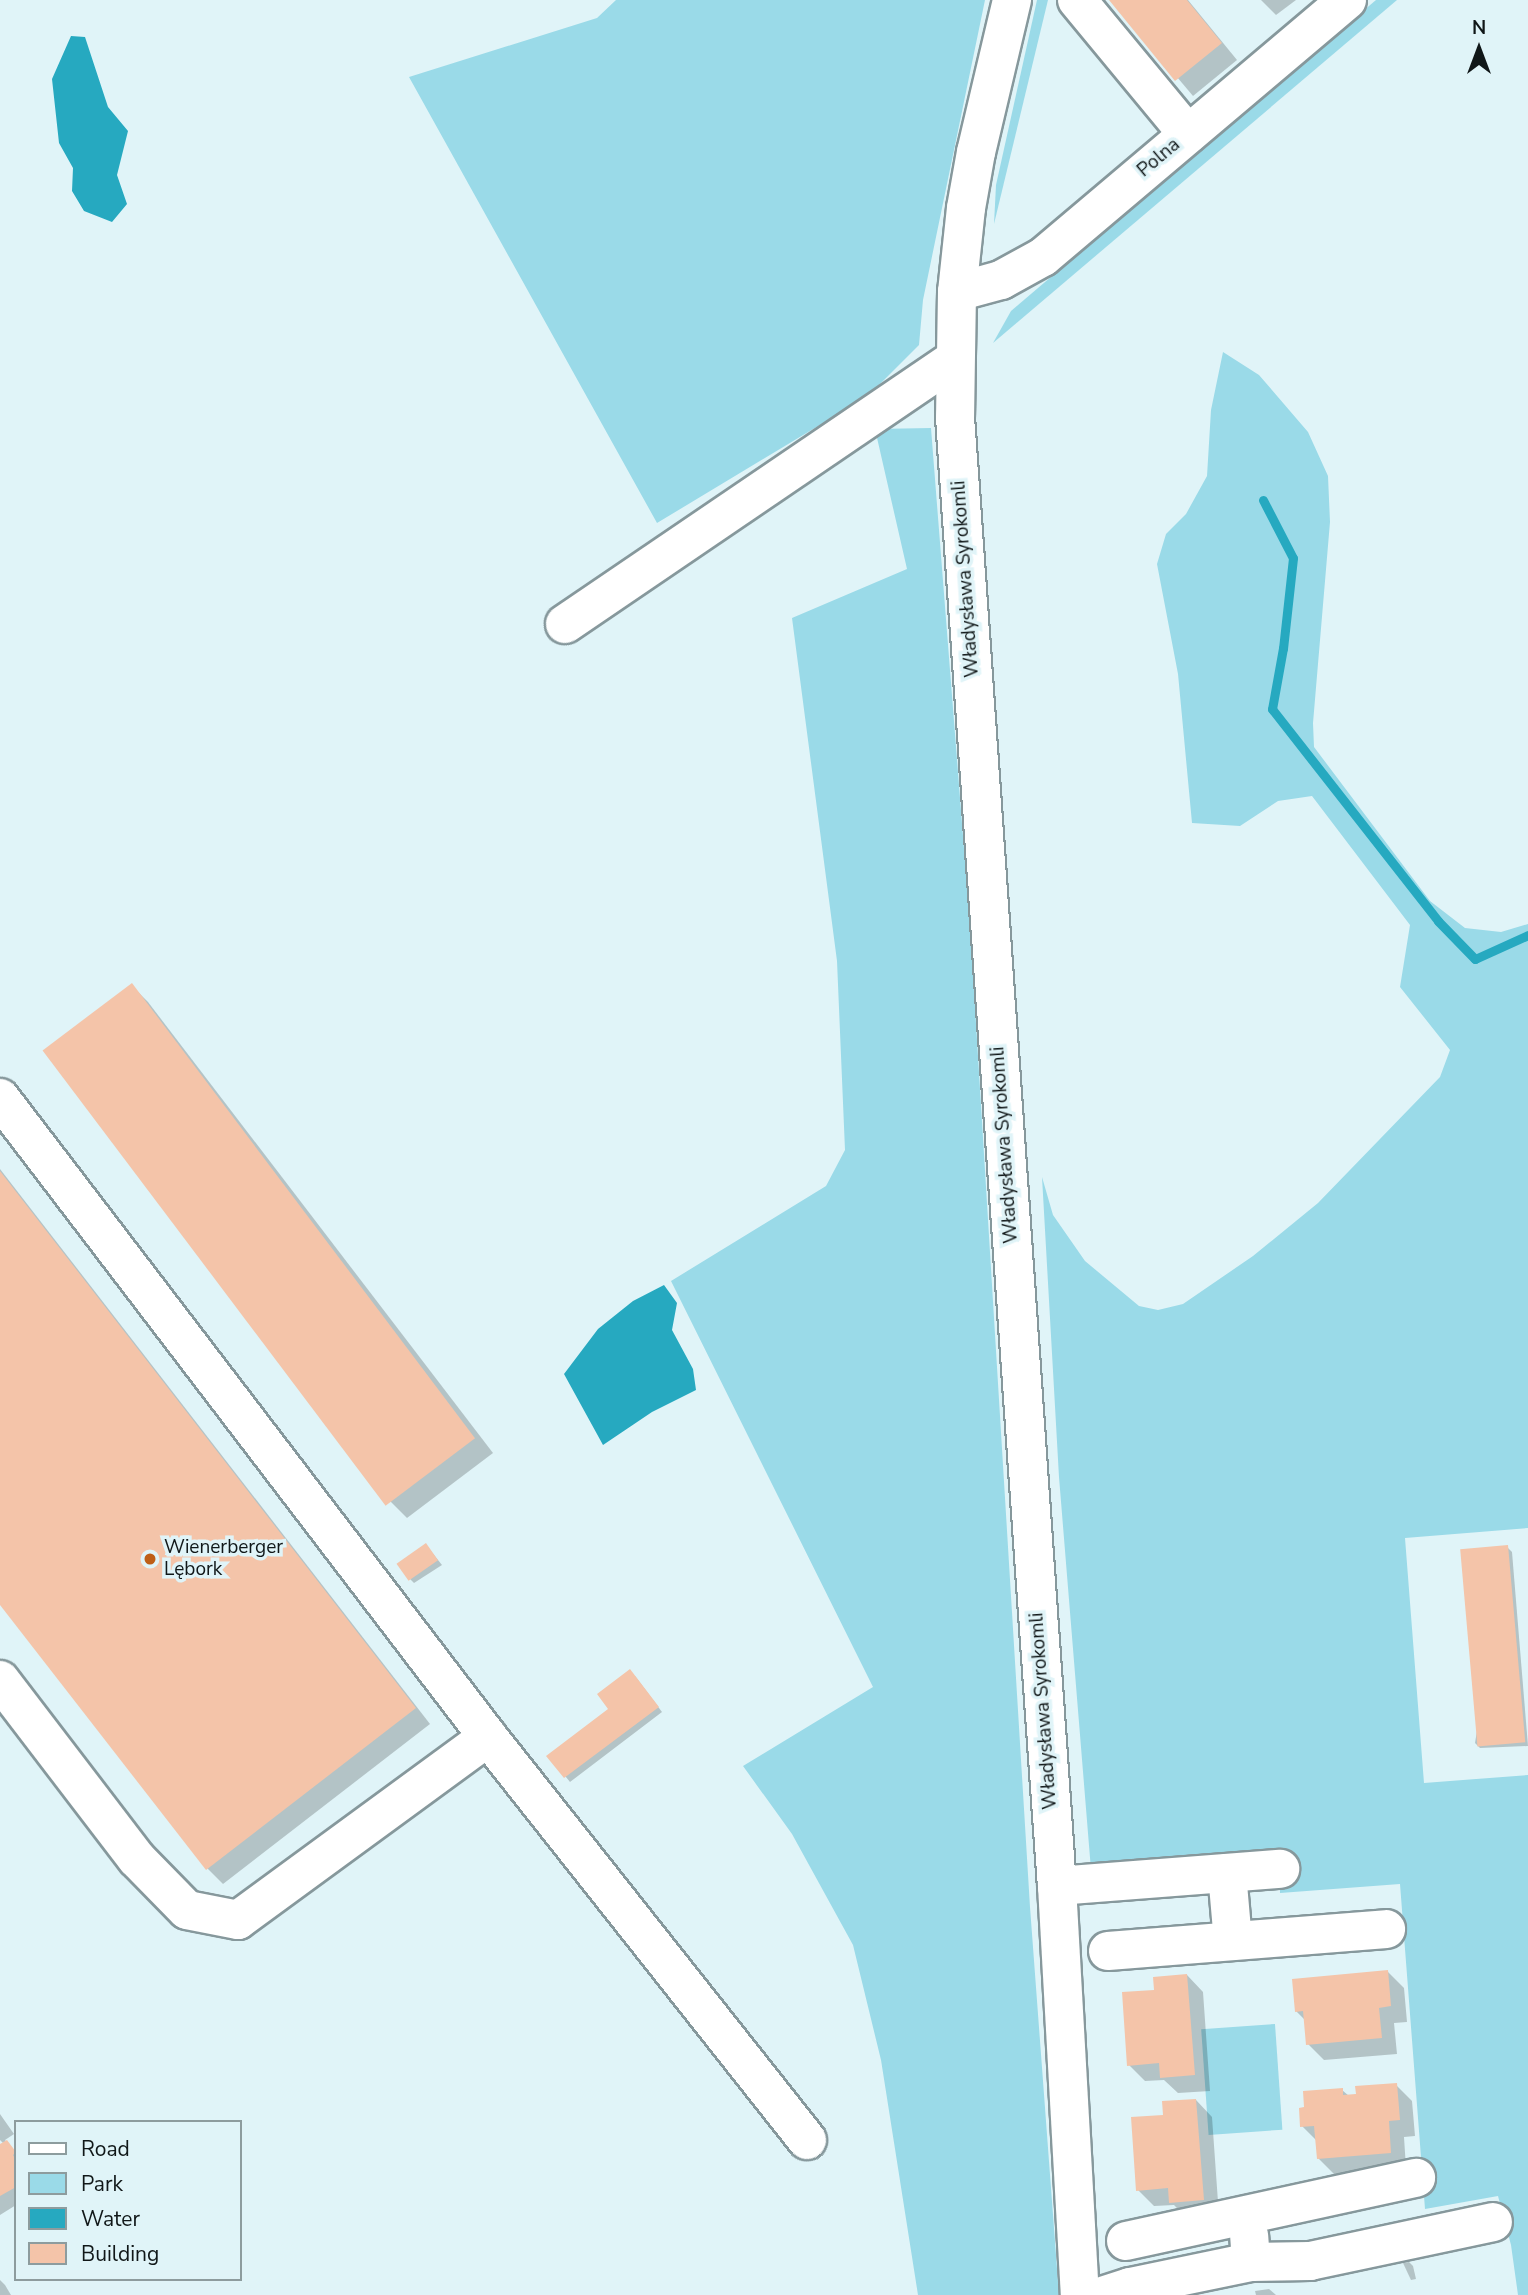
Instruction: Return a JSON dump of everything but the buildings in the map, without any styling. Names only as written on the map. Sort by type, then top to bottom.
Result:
[{"type":"street","name":"Władysława Syrokomli","points":[[1012,0],[976,152],[957,292],[954,360],[960,491],[1057,1886],[1080,2295]]},
{"type":"street","points":[[1077,0],[1188,134]]},
{"type":"street","name":"Polna","points":[[957,292],[1001,281],[1043,257],[1347,0]]},
{"type":"street","points":[[565,624],[954,360]]},
{"type":"street","points":[[0,1098],[488,1737],[807,2140]]},
{"type":"street","points":[[0,1680],[136,1859],[187,1909],[238,1920],[488,1737]]},
{"type":"street","points":[[1057,1886],[1280,1869]]},
{"type":"street","points":[[1227,1873],[1233,1941]]},
{"type":"street","points":[[1108,1951],[1386,1930]]},
{"type":"street","points":[[1126,2241],[1416,2178]]},
{"type":"street","points":[[1247,2215],[1251,2262]]},
{"type":"street","points":[[1105,2295],[1251,2262],[1310,2261],[1493,2222]]},
{"type":"green space","points":[[616,0],[985,0],[923,300],[919,345],[868,396],[657,523],[409,77],[597,18]]},
{"type":"green space","points":[[1037,0],[1048,0],[994,224],[996,185]]},
{"type":"green space","points":[[1376,0],[1397,0],[993,343],[1011,311]]},
{"type":"green space","points":[[1223,352],[1259,375],[1308,432],[1328,476],[1330,522],[1313,723],[1314,747],[1430,901],[1465,928],[1501,932],[1528,924],[1528,1528],[1405,1538],[1424,1783],[1528,1775],[1528,2295],[1518,2295],[1511,2245],[1498,2196],[1425,2209],[1400,1884],[1280,1893],[1280,1855],[1091,1870],[1059,1477],[1042,1177],[1053,1215],[1085,1261],[1139,1306],[1158,1310],[1183,1304],[1253,1256],[1318,1203],[1440,1077],[1450,1050],[1400,987],[1410,925],[1312,796],[1278,801],[1240,826],[1192,823],[1178,674],[1157,564],[1166,534],[1186,514],[1207,476],[1211,410]]},
{"type":"green space","points":[[931,428],[970,925],[1030,1907],[1059,2295],[918,2295],[881,2060],[853,1945],[792,1834],[743,1766],[873,1687],[671,1281],[826,1186],[845,1150],[837,961],[792,618],[907,569],[875,429]]},
{"type":"green space","points":[[1275,2024],[1282,2130],[1209,2135],[1201,2029]]},
{"type":"water","points":[[71,36],[85,37],[108,107],[128,131],[117,175],[127,204],[112,222],[84,211],[72,191],[73,168],[59,143],[52,79]]},
{"type":"water","points":[[664,1285],[677,1303],[672,1330],[693,1369],[696,1390],[652,1412],[603,1445],[564,1374],[598,1329],[633,1301]]},
{"type":"waterway","points":[[1263,500],[1293,558],[1283,648],[1272,709],[1438,921],[1475,959],[1528,935]]},
{"type":"place","name":"Wienerberger Lębork","points":[[150,1559]]}]
